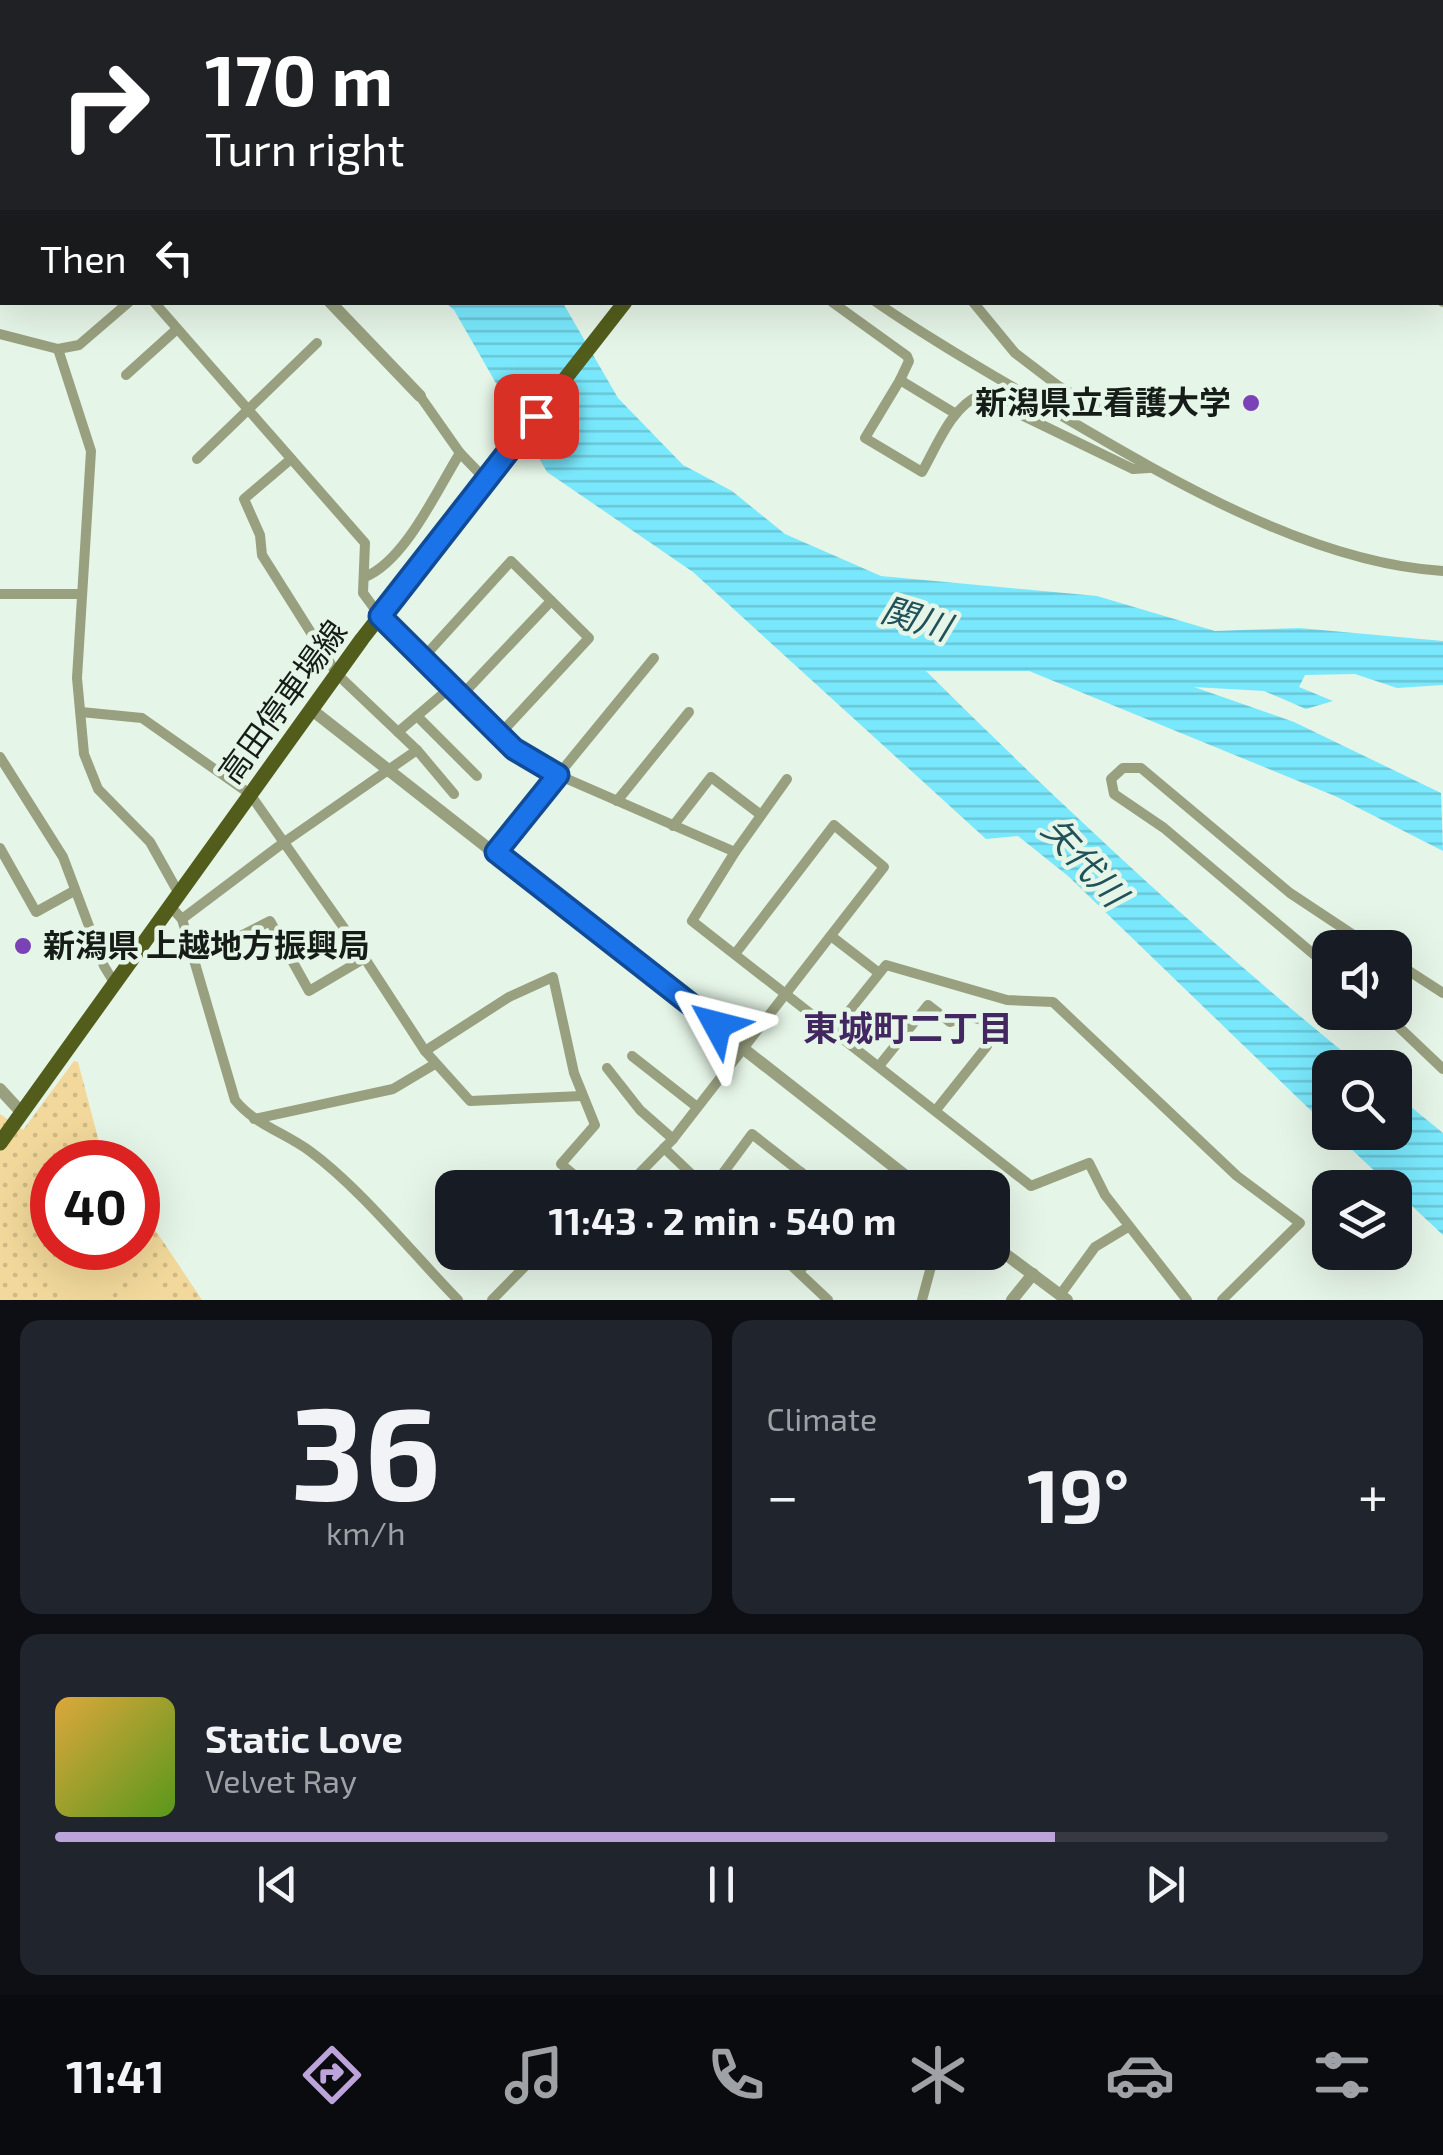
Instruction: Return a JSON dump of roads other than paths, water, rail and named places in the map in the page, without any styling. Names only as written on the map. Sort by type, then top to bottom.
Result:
[{"type":"main road","name":"高田停車場線","points":[[0,1144],[380,616],[623,305]]},
{"type":"street","points":[[0,334],[58,349],[79,346],[126,305]]},
{"type":"street","points":[[157,305],[364,543],[363,594],[380,616],[499,735],[514,749],[558,775],[735,852]]},
{"type":"street","points":[[333,305],[420,396],[460,453],[490,475]]},
{"type":"street","points":[[836,305],[907,356],[910,362],[865,438],[922,472],[956,414],[970,399],[980,395],[1133,469],[1150,468]]},
{"type":"street","points":[[881,305],[1150,468],[1275,527],[1346,555],[1380,564],[1443,571]]},
{"type":"street","points":[[976,305],[1016,353],[1058,385],[1104,412]]},
{"type":"street","points":[[126,375],[178,329]]},
{"type":"street","points":[[197,459],[316,344]]},
{"type":"street","points":[[58,349],[91,451],[77,678],[84,754],[93,781],[162,858],[235,1100],[254,1119],[310,1151],[338,1176],[458,1300]]},
{"type":"street","points":[[900,380],[956,414]]},
{"type":"street","points":[[364,577],[382,570],[407,538],[460,453]]},
{"type":"street","points":[[291,459],[244,498],[260,535],[262,555],[337,674],[418,750],[454,794]]},
{"type":"street","points":[[423,658],[512,561],[552,600],[589,638],[499,735]]},
{"type":"street","points":[[0,594],[82,594]]},
{"type":"street","points":[[460,696],[552,600]]},
{"type":"street","points":[[496,852],[654,658]]},
{"type":"street","points":[[398,732],[451,687]]},
{"type":"street","points":[[312,710],[898,1170]]},
{"type":"street","points":[[81,712],[142,718],[250,794],[425,1050],[470,1102],[582,1096]]},
{"type":"street","points":[[617,801],[688,712]]},
{"type":"street","points":[[417,716],[477,776]]},
{"type":"street","points":[[182,919],[283,842],[418,750]]},
{"type":"street","points":[[0,757],[63,857],[104,966],[115,984]]},
{"type":"street","points":[[1312,953],[1164,828],[1114,794],[1112,779],[1122,768],[1141,768],[1290,893],[1347,930]]},
{"type":"street","points":[[674,826],[712,777],[761,815]]},
{"type":"street","points":[[787,779],[692,921],[1031,1186],[1089,1163],[1128,1228],[1187,1300]]},
{"type":"street","points":[[642,1170],[673,1139],[884,867],[834,825],[735,954]]},
{"type":"street","points":[[0,848],[36,912],[74,891]]},
{"type":"street","points":[[194,960],[270,921],[309,992],[365,958]]},
{"type":"street","points":[[831,936],[878,973]]},
{"type":"street","points":[[834,1030],[886,964],[1006,1000],[1053,1002],[1237,1176],[1300,1223],[1222,1300]]},
{"type":"street","points":[[1412,973],[1443,993]]},
{"type":"street","points":[[425,1050],[510,997],[553,977],[559,1015],[582,1096],[596,1126],[561,1164],[568,1170]]},
{"type":"street","points":[[879,1066],[928,1004],[950,1022],[968,1016],[992,1023],[987,1046],[936,1110]]},
{"type":"street","points":[[1402,1030],[1443,1069]]},
{"type":"street","points":[[632,1056],[697,1108]]},
{"type":"street","points":[[254,1119],[394,1089],[435,1064]]},
{"type":"street","points":[[606,1068],[640,1110],[673,1139]]},
{"type":"street","points":[[0,1089],[22,1113]]},
{"type":"street","points":[[723,1170],[752,1134],[798,1170]]},
{"type":"street","points":[[664,1148],[689,1170]]},
{"type":"street","points":[[1010,1257],[1064,1297],[1095,1248],[1128,1228]]},
{"type":"street","points":[[492,1300],[521,1270]]},
{"type":"street","points":[[922,1300],[930,1270]]},
{"type":"street","points":[[799,1272],[828,1300]]},
{"type":"street","points":[[1012,1300],[1033,1274]]},
{"type":"water","points":[[448,305],[564,305],[618,398],[683,465],[732,491],[785,534],[881,576],[1097,596],[1215,631],[1299,628],[1443,641],[1443,685],[1397,688],[1355,674],[1305,675],[1299,687],[1333,701],[1306,709],[1264,691],[1194,687],[1294,722],[1441,793],[1443,851],[1335,796],[1029,671],[926,671],[1139,875],[1312,1025],[1312,1030],[1318,1030],[1342,1050],[1312,1050],[1312,1112],[1068,876],[1018,836],[986,839],[693,572],[547,472]]},
{"type":"water","points":[[1412,1108],[1443,1133],[1443,1235],[1412,1206],[1412,1170],[1374,1170],[1352,1150],[1412,1150]]},
{"type":"place","name":"新潟県立看護大学","points":[[1251,403]]},
{"type":"place","name":"新潟県 上越地方振興局","points":[[23,946]]},
{"type":"district","name":"東城町二丁目","points":[[908,1029]]},
{"type":"water label","name":"関川","points":[[916,619]]},
{"type":"water label","name":"矢代川","points":[[1084,862]]}]
